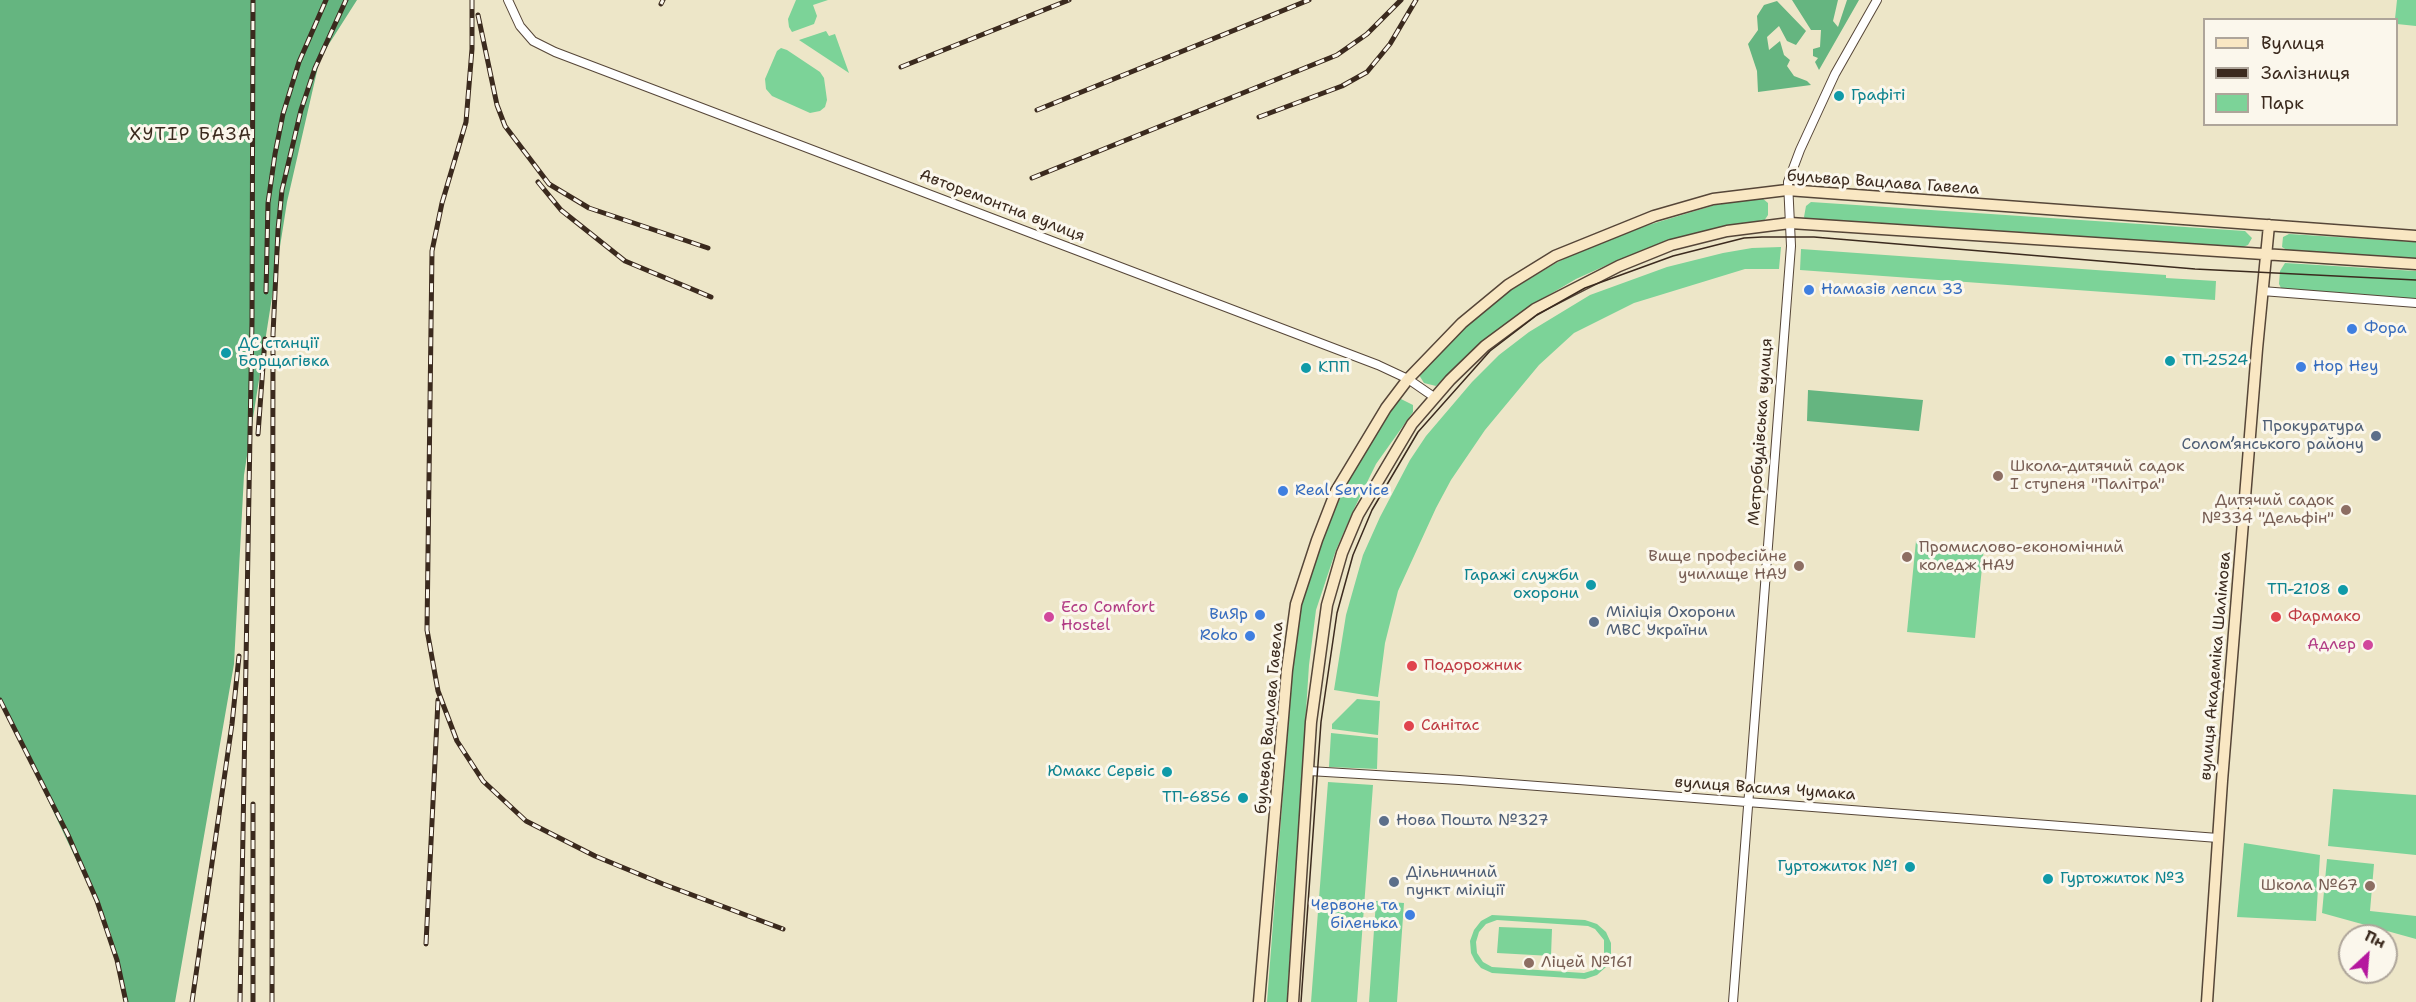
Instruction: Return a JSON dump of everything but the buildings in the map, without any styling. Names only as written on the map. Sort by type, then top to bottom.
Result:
[{"type":"main road","name":"бульвар Вацлава Гавела","points":[[1259,1002],[1287,670],[1296,604],[1317,540],[1336,491],[1386,408],[1408,379],[1462,323],[1508,285],[1555,256],[1654,216],[1713,199],[1787,190],[2416,236]]},
{"type":"main road","points":[[1293,1002],[1311,722],[1327,605],[1342,553],[1358,515],[1412,424],[1434,397],[1485,346],[1535,309],[1592,279],[1671,245],[1727,231],[1790,223],[2416,264]]},
{"type":"main road","name":"вулиця Академіка Шалімова","points":[[2207,1002],[2218,838],[2269,225]]},
{"type":"street","name":"Авторемонтна вулиця","points":[[508,0],[520,26],[533,41],[555,52],[1307,337],[1408,379],[1434,397]]},
{"type":"street","points":[[1787,190],[1800,150],[1835,74],[1877,0]]},
{"type":"street","name":"Метробудівська вулиця","points":[[1733,1002],[1791,246],[1787,190]]},
{"type":"street","points":[[2262,291],[2416,303]]},
{"type":"street","name":"вулиця Василя Чумака","points":[[1309,771],[2218,838]]},
{"type":"green space","points":[[0,0],[357,0],[320,58],[287,202],[244,475],[234,664],[175,1002],[125,1002],[110,931],[0,699]]},
{"type":"green space","points":[[796,0],[828,0],[813,5],[817,16],[814,24],[792,32],[788,19]]},
{"type":"green space","points":[[1792,0],[1838,0],[1833,21],[1838,27],[1847,0],[1859,0],[1819,70],[1815,62],[1818,58],[1813,56],[1813,49],[1820,47],[1821,30],[1811,30]]},
{"type":"green space","points":[[2397,0],[2416,0],[2416,26],[2398,24],[2398,18],[2395,18]]},
{"type":"green space","points":[[1777,1],[1806,31],[1796,45],[1787,41],[1779,26],[1767,37],[1769,50],[1780,41],[1784,55],[1790,60],[1787,66],[1794,76],[1811,85],[1758,92],[1757,71],[1748,44],[1758,30],[1757,16],[1764,5]]},
{"type":"green space","points":[[826,31],[829,36],[835,34],[849,73],[799,40]]},
{"type":"green space","points":[[781,48],[820,72],[824,78],[827,100],[825,107],[820,111],[810,113],[772,96],[766,89],[765,79],[777,51]]},
{"type":"green space","points":[[1762,198],[1768,203],[1768,215],[1764,221],[1672,240],[1618,260],[1576,279],[1530,306],[1480,343],[1436,386],[1424,383],[1419,375],[1465,327],[1511,290],[1556,263],[1599,241],[1655,223],[1715,205]]},
{"type":"green space","points":[[1811,202],[2245,231],[2252,238],[2248,245],[2243,247],[1807,222],[1804,217],[1806,206]]},
{"type":"green space","points":[[2289,234],[2416,242],[2416,259],[2287,250],[2282,247],[2283,237]]},
{"type":"green space","points":[[1781,247],[1779,269],[1745,269],[1634,303],[1574,333],[1539,365],[1485,430],[1451,480],[1436,508],[1398,591],[1385,643],[1378,697],[1334,690],[1346,615],[1363,555],[1380,517],[1410,460],[1426,436],[1472,382],[1499,355],[1529,332],[1590,295],[1667,267],[1723,253],[1752,248]]},
{"type":"green space","points":[[1801,249],[2166,275],[2166,278],[2216,281],[2215,300],[1800,270]]},
{"type":"green space","points":[[2285,263],[2416,271],[2416,300],[2282,290],[2279,284],[2280,271]]},
{"type":"green space","points":[[1808,390],[1923,400],[1919,431],[1807,421]]},
{"type":"green space","points":[[1401,399],[1413,405],[1413,412],[1376,464],[1336,550],[1316,610],[1309,665],[1287,1002],[1267,1002],[1293,662],[1301,605],[1321,544],[1339,500],[1361,455],[1395,403]]},
{"type":"green space","points":[[1916,541],[1984,547],[1975,638],[1907,632]]},
{"type":"green space","points":[[1357,699],[1380,701],[1378,735],[1332,729],[1332,724]]},
{"type":"green space","points":[[1331,733],[1378,738],[1377,769],[1329,767]]},
{"type":"green space","points":[[1328,782],[1373,785],[1357,1002],[1311,1002]]},
{"type":"green space","points":[[2333,789],[2416,795],[2416,855],[2328,846]]},
{"type":"green space","points":[[2244,843],[2320,855],[2316,921],[2237,917]]},
{"type":"green space","points":[[2327,859],[2374,864],[2370,911],[2416,916],[2416,939],[2398,934],[2398,924],[2362,924],[2322,913]]},
{"type":"green space","points":[[1376,901],[1404,903],[1397,1002],[1369,1002]]},
{"type":"green space","points":[[1492,915],[1585,920],[1597,924],[1606,932],[1611,943],[1611,956],[1606,967],[1597,975],[1585,979],[1492,973],[1481,968],[1471,953],[1470,941],[1481,921]],"holes":[[[1497,920],[1588,926],[1595,929],[1604,940],[1604,956],[1594,970],[1584,973],[1492,967],[1483,962],[1477,953],[1476,942],[1479,932],[1486,924]]]},
{"type":"green space","points":[[1499,927],[1552,929],[1551,956],[1497,953]]},
{"type":"tram line","points":[[1301,1002],[1321,722],[1337,613],[1353,555],[1372,510],[1418,432],[1490,351],[1537,315],[1585,288],[1673,256],[1744,238],[1762,237],[1814,237],[2195,269],[2416,280]]},
{"type":"railway","points":[[240,1002],[252,321],[253,0]]},
{"type":"railway","points":[[266,292],[268,203],[283,114],[299,62],[326,0]]},
{"type":"railway","points":[[272,1002],[273,334],[278,230],[282,190],[301,110],[315,68],[346,0]]},
{"type":"railway","points":[[472,0],[472,49],[466,122],[442,203],[432,251],[427,630],[438,691],[457,741],[483,781],[526,821],[595,856],[783,929]]},
{"type":"railway","points":[[661,4],[663,0]]},
{"type":"railway","points":[[901,67],[1069,0]]},
{"type":"railway","points":[[1037,110],[1309,0]]},
{"type":"railway","points":[[1032,178],[1337,55],[1367,34],[1401,0]]},
{"type":"railway","points":[[1259,117],[1342,86],[1367,72],[1390,44],[1416,0]]},
{"type":"railway","points":[[478,15],[497,105],[505,126],[549,184],[589,208],[708,248]]},
{"type":"railway","points":[[538,182],[561,210],[625,261],[711,297]]},
{"type":"railway","points":[[258,434],[265,339]]},
{"type":"railway","points":[[192,1002],[232,724],[239,656]]},
{"type":"railway","points":[[0,700],[68,835],[97,901],[117,960],[126,1002]]},
{"type":"railway","points":[[426,944],[438,700]]},
{"type":"railway","points":[[253,804],[253,1002]]},
{"type":"place","name":"Графіті","points":[[1839,96]]},
{"type":"place","name":"Намазів лепси 33","points":[[1809,290]]},
{"type":"place","name":"Фора","points":[[2352,329]]},
{"type":"place","name":"ДС станції Борщагівка","points":[[226,353]]},
{"type":"place","name":"ТП-2524","points":[[2170,361]]},
{"type":"place","name":"Hop Hey","points":[[2301,367]]},
{"type":"place","name":"КПП","points":[[1306,368]]},
{"type":"place","name":"Прокуратура Солом’янського району","points":[[2376,436]]},
{"type":"place","name":"Школа-дитячий садок І ступеня \"Палітра\"","points":[[1998,476]]},
{"type":"place","name":"Real Service","points":[[1283,491]]},
{"type":"place","name":"Дитячий садок №334 \"Дельфін\"","points":[[2346,510]]},
{"type":"place","name":"Промислово-економічний коледж НАУ","points":[[1907,557]]},
{"type":"place","name":"Вище професійне училище НАУ","points":[[1799,566]]},
{"type":"place","name":"Гаражі служби охорони","points":[[1591,585]]},
{"type":"place","name":"ТП-2108","points":[[2343,590]]},
{"type":"place","name":"ВиЯр","points":[[1260,615]]},
{"type":"place","name":"Eco Comfort Hostel","points":[[1049,617]]},
{"type":"place","name":"Фармако","points":[[2276,617]]},
{"type":"place","name":"Міліція Охорони МВС України","points":[[1594,622]]},
{"type":"place","name":"Roko","points":[[1250,636]]},
{"type":"place","name":"Адлер","points":[[2368,645]]},
{"type":"place","name":"Подорожник","points":[[1412,666]]},
{"type":"place","name":"Санітас","points":[[1409,726]]},
{"type":"place","name":"Юмакс Сервіс","points":[[1167,772]]},
{"type":"place","name":"ТП-6856","points":[[1243,798]]},
{"type":"place","name":"Нова Пошта №327","points":[[1384,821]]},
{"type":"place","name":"Гуртожиток №1","points":[[1910,867]]},
{"type":"place","name":"Гуртожиток №3","points":[[2048,879]]},
{"type":"place","name":"Дільничний пункт міліції","points":[[1394,882]]},
{"type":"place","name":"Школа №67","points":[[2370,886]]},
{"type":"place","name":"Червоне та біленька","points":[[1410,915]]},
{"type":"place","name":"Ліцей №161","points":[[1529,963]]},
{"type":"district","name":"ХУТІР БАЗА","points":[[191,135]]}]
